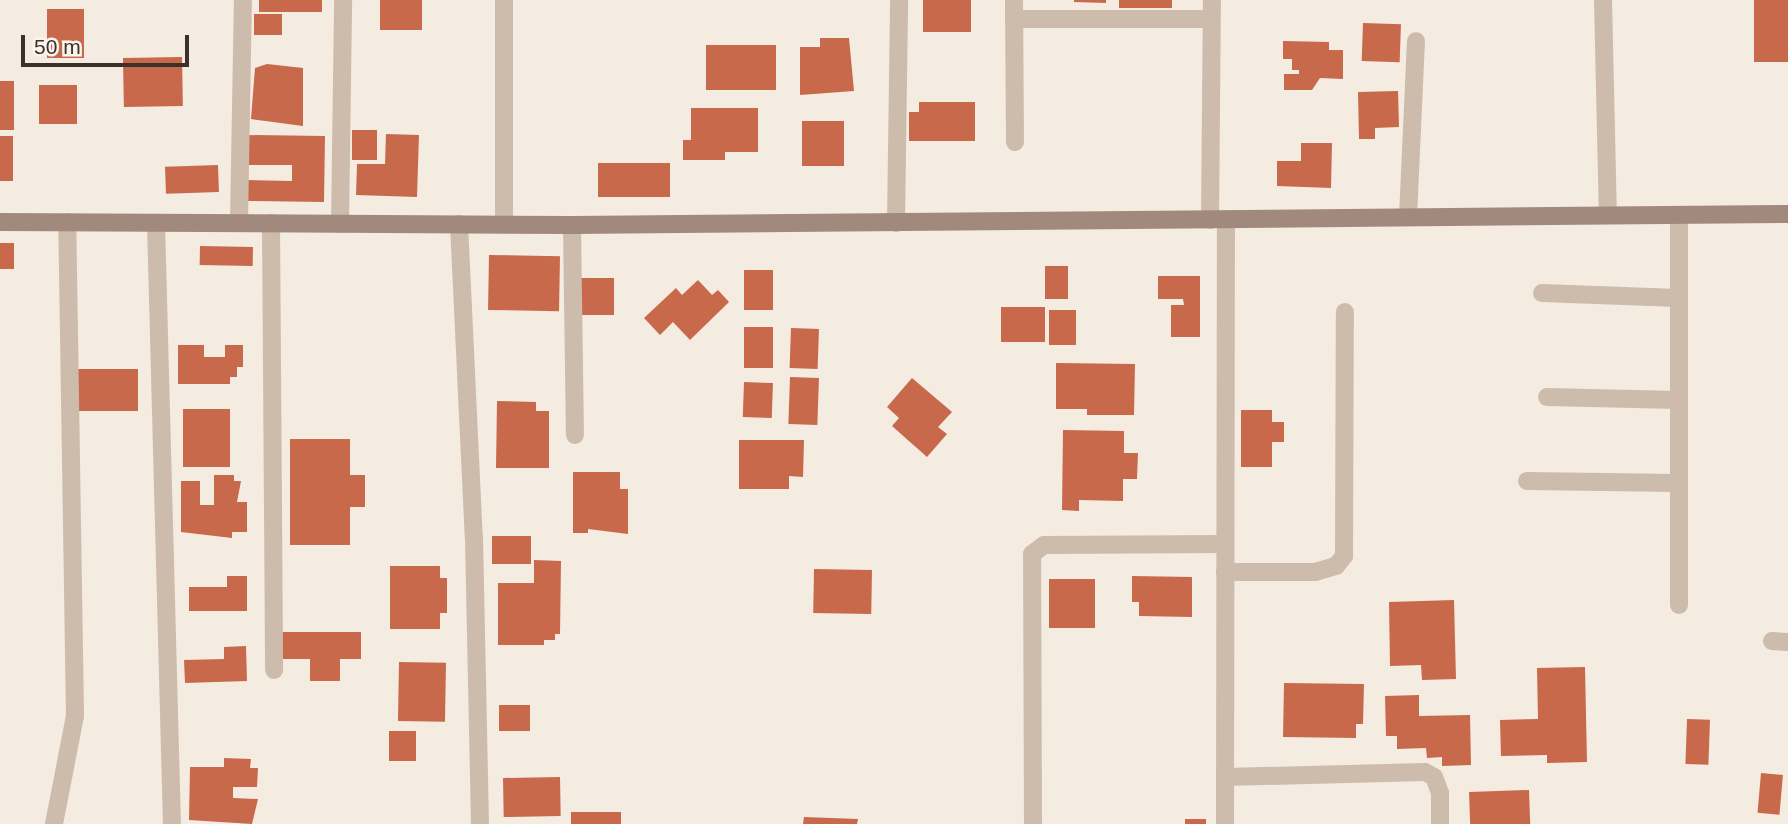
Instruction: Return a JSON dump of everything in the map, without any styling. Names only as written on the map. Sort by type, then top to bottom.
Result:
[{"type":"main road","points":[[0,222],[572,225],[1788,214]]},
{"type":"street","points":[[239,223],[243,0]]},
{"type":"street","points":[[340,224],[343,0]]},
{"type":"street","points":[[504,0],[504,224]]},
{"type":"street","points":[[896,223],[899,0]]},
{"type":"street","points":[[1014,0],[1015,142]]},
{"type":"street","points":[[1212,0],[1225,544],[1225,824]]},
{"type":"street","points":[[1603,0],[1608,214]]},
{"type":"street","points":[[1014,19],[1211,19]]},
{"type":"street","points":[[1408,217],[1416,41]]},
{"type":"street","points":[[1679,215],[1679,605]]},
{"type":"street","points":[[54,824],[75,716],[67,222]]},
{"type":"street","points":[[156,223],[172,824]]},
{"type":"street","points":[[271,223],[274,670]]},
{"type":"street","points":[[459,224],[474,538],[480,824]]},
{"type":"street","points":[[572,225],[575,435]]},
{"type":"street","points":[[1542,293],[1678,298]]},
{"type":"street","points":[[1225,572],[1315,572],[1336,566],[1344,555],[1345,312]]},
{"type":"street","points":[[1547,397],[1677,400]]},
{"type":"street","points":[[1527,481],[1677,484]]},
{"type":"street","points":[[1033,824],[1031,554],[1044,545],[1225,544]]},
{"type":"street","points":[[1225,777],[1425,772],[1434,777],[1440,793],[1440,824]]},
{"type":"building","points":[[259,0],[322,0],[322,12],[259,12]]},
{"type":"building","points":[[380,0],[422,0],[422,30],[380,30]]},
{"type":"building","points":[[923,0],[971,0],[971,32],[923,32]]},
{"type":"building","points":[[1106,0],[1106,3],[1074,2]]},
{"type":"building","points":[[1119,0],[1172,0],[1172,8],[1119,8]]},
{"type":"building","points":[[1754,0],[1788,0],[1788,62],[1754,62]]},
{"type":"building","points":[[47,9],[84,9],[84,58],[47,58]]},
{"type":"building","points":[[254,14],[282,14],[282,35],[254,35]]},
{"type":"building","points":[[1363,23],[1401,24],[1400,62],[1362,61]]},
{"type":"building","points":[[820,38],[849,38],[854,91],[800,95],[800,47],[820,47]]},
{"type":"building","points":[[1283,41],[1329,42],[1329,50],[1343,50],[1343,79],[1320,78],[1312,90],[1284,90],[1284,74],[1299,74],[1299,70],[1292,70],[1292,59],[1283,59]]},
{"type":"building","points":[[706,45],[776,45],[776,90],[706,90]]},
{"type":"building","points":[[182,57],[183,106],[124,107],[123,58]]},
{"type":"building","points":[[267,64],[303,68],[303,126],[251,119],[255,68]]},
{"type":"building","points":[[0,81],[14,81],[14,130],[0,130]]},
{"type":"building","points":[[39,85],[77,85],[77,124],[39,124]]},
{"type":"building","points":[[1398,91],[1399,127],[1375,128],[1375,139],[1359,139],[1358,92]]},
{"type":"building","points":[[919,102],[975,102],[975,141],[909,141],[909,112],[919,112]]},
{"type":"building","points":[[691,108],[758,108],[758,152],[725,152],[725,160],[683,160],[683,140],[691,140]]},
{"type":"building","points":[[802,121],[844,121],[844,166],[802,166]]},
{"type":"building","points":[[352,130],[377,130],[377,160],[352,160]]},
{"type":"building","points":[[386,134],[419,135],[417,197],[356,195],[357,164],[385,164]]},
{"type":"building","points":[[245,135],[325,136],[324,202],[247,201],[247,180],[292,181],[292,165],[245,165]]},
{"type":"building","points":[[0,136],[13,136],[13,181],[0,181]]},
{"type":"building","points":[[1301,143],[1332,143],[1331,188],[1277,186],[1277,161],[1301,161]]},
{"type":"building","points":[[598,163],[670,163],[670,197],[598,197]]},
{"type":"building","points":[[218,165],[219,192],[166,194],[165,167]]},
{"type":"building","points":[[0,243],[14,243],[14,269],[0,269]]},
{"type":"building","points":[[200,246],[253,247],[253,266],[200,265]]},
{"type":"building","points":[[489,255],[560,256],[559,311],[488,310]]},
{"type":"building","points":[[1045,266],[1068,266],[1068,299],[1045,299]]},
{"type":"building","points":[[744,270],[773,270],[773,310],[744,310]]},
{"type":"building","points":[[1158,276],[1200,276],[1200,337],[1171,337],[1171,305],[1184,305],[1183,299],[1158,299]]},
{"type":"building","points":[[581,278],[614,278],[614,315],[581,315]]},
{"type":"building","points":[[698,280],[712,295],[718,290],[729,302],[690,340],[673,322],[660,335],[644,318],[676,288],[682,295]]},
{"type":"building","points":[[1001,307],[1045,307],[1045,342],[1001,342]]},
{"type":"building","points":[[1049,310],[1076,310],[1076,345],[1049,345]]},
{"type":"building","points":[[744,327],[773,327],[773,368],[744,368]]},
{"type":"building","points":[[791,328],[819,329],[818,369],[790,368]]},
{"type":"building","points":[[178,345],[204,345],[204,357],[225,357],[225,345],[243,345],[243,367],[237,367],[237,377],[230,377],[230,384],[178,384]]},
{"type":"building","points":[[1056,363],[1135,364],[1134,415],[1087,415],[1087,409],[1056,409]]},
{"type":"building","points":[[73,369],[138,369],[138,411],[73,411]]},
{"type":"building","points":[[790,377],[819,378],[817,425],[788,424]]},
{"type":"building","points":[[912,378],[952,412],[938,427],[947,434],[927,457],[892,426],[899,418],[887,407]]},
{"type":"building","points":[[744,382],[773,383],[772,418],[743,417]]},
{"type":"building","points":[[497,401],[536,402],[536,411],[549,411],[549,468],[496,468]]},
{"type":"building","points":[[183,409],[230,409],[230,467],[183,467]]},
{"type":"building","points":[[1241,410],[1272,410],[1272,422],[1284,422],[1284,442],[1272,442],[1272,467],[1241,467]]},
{"type":"building","points":[[1063,430],[1124,431],[1124,453],[1138,453],[1137,479],[1123,479],[1123,501],[1079,500],[1079,511],[1062,510]]},
{"type":"building","points":[[290,439],[350,439],[350,475],[365,475],[365,507],[350,507],[350,545],[290,545]]},
{"type":"building","points":[[739,440],[804,440],[803,477],[789,476],[789,489],[739,489]]},
{"type":"building","points":[[573,472],[620,472],[620,489],[628,489],[628,534],[588,529],[588,533],[573,533]]},
{"type":"building","points":[[214,475],[234,475],[234,481],[241,481],[237,502],[247,502],[247,532],[232,532],[232,538],[181,532],[181,481],[200,481],[200,505],[214,505]]},
{"type":"building","points":[[492,536],[531,536],[531,564],[492,564]]},
{"type":"building","points":[[534,560],[561,561],[560,634],[555,634],[555,640],[544,640],[544,645],[498,645],[498,583],[534,583]]},
{"type":"building","points":[[390,566],[440,566],[440,578],[447,578],[447,613],[440,613],[440,629],[390,629]]},
{"type":"building","points":[[814,569],[872,570],[871,614],[813,613]]},
{"type":"building","points":[[227,576],[247,576],[247,611],[189,611],[189,587],[227,587]]},
{"type":"building","points":[[1132,576],[1192,577],[1192,617],[1139,616],[1139,602],[1132,602]]},
{"type":"building","points":[[1049,579],[1095,579],[1095,628],[1049,628]]},
{"type":"building","points":[[1454,600],[1456,679],[1422,680],[1421,665],[1390,666],[1389,602]]},
{"type":"building","points":[[282,632],[361,632],[361,659],[340,659],[340,681],[310,681],[310,659],[282,659]]},
{"type":"building","points":[[246,646],[247,681],[185,683],[184,660],[224,659],[224,647]]},
{"type":"building","points":[[399,662],[446,663],[445,722],[398,721]]},
{"type":"building","points":[[1585,667],[1587,762],[1547,763],[1547,755],[1501,756],[1500,720],[1538,719],[1537,668]]},
{"type":"building","points":[[1284,683],[1364,684],[1363,724],[1356,724],[1356,738],[1283,737]]},
{"type":"building","points":[[1419,695],[1419,716],[1470,715],[1471,765],[1442,766],[1442,757],[1427,758],[1426,748],[1397,749],[1397,736],[1386,736],[1385,696]]},
{"type":"building","points":[[499,705],[530,705],[530,731],[499,731]]},
{"type":"building","points":[[1687,719],[1710,720],[1708,765],[1685,764]]},
{"type":"building","points":[[389,731],[416,731],[416,761],[389,761]]},
{"type":"building","points":[[224,758],[251,759],[250,768],[258,768],[257,787],[233,787],[233,798],[258,799],[252,824],[189,820],[190,767],[224,767]]},
{"type":"building","points":[[1761,773],[1783,775],[1779,815],[1758,813]]},
{"type":"building","points":[[560,777],[561,816],[504,817],[503,778]]},
{"type":"building","points":[[1529,790],[1530,824],[1470,824],[1469,792]]},
{"type":"building","points":[[571,812],[621,812],[621,824],[571,824]]},
{"type":"building","points":[[804,817],[858,819],[857,824],[803,824]]},
{"type":"building","points":[[1185,819],[1206,819],[1206,824],[1185,824]]}]
